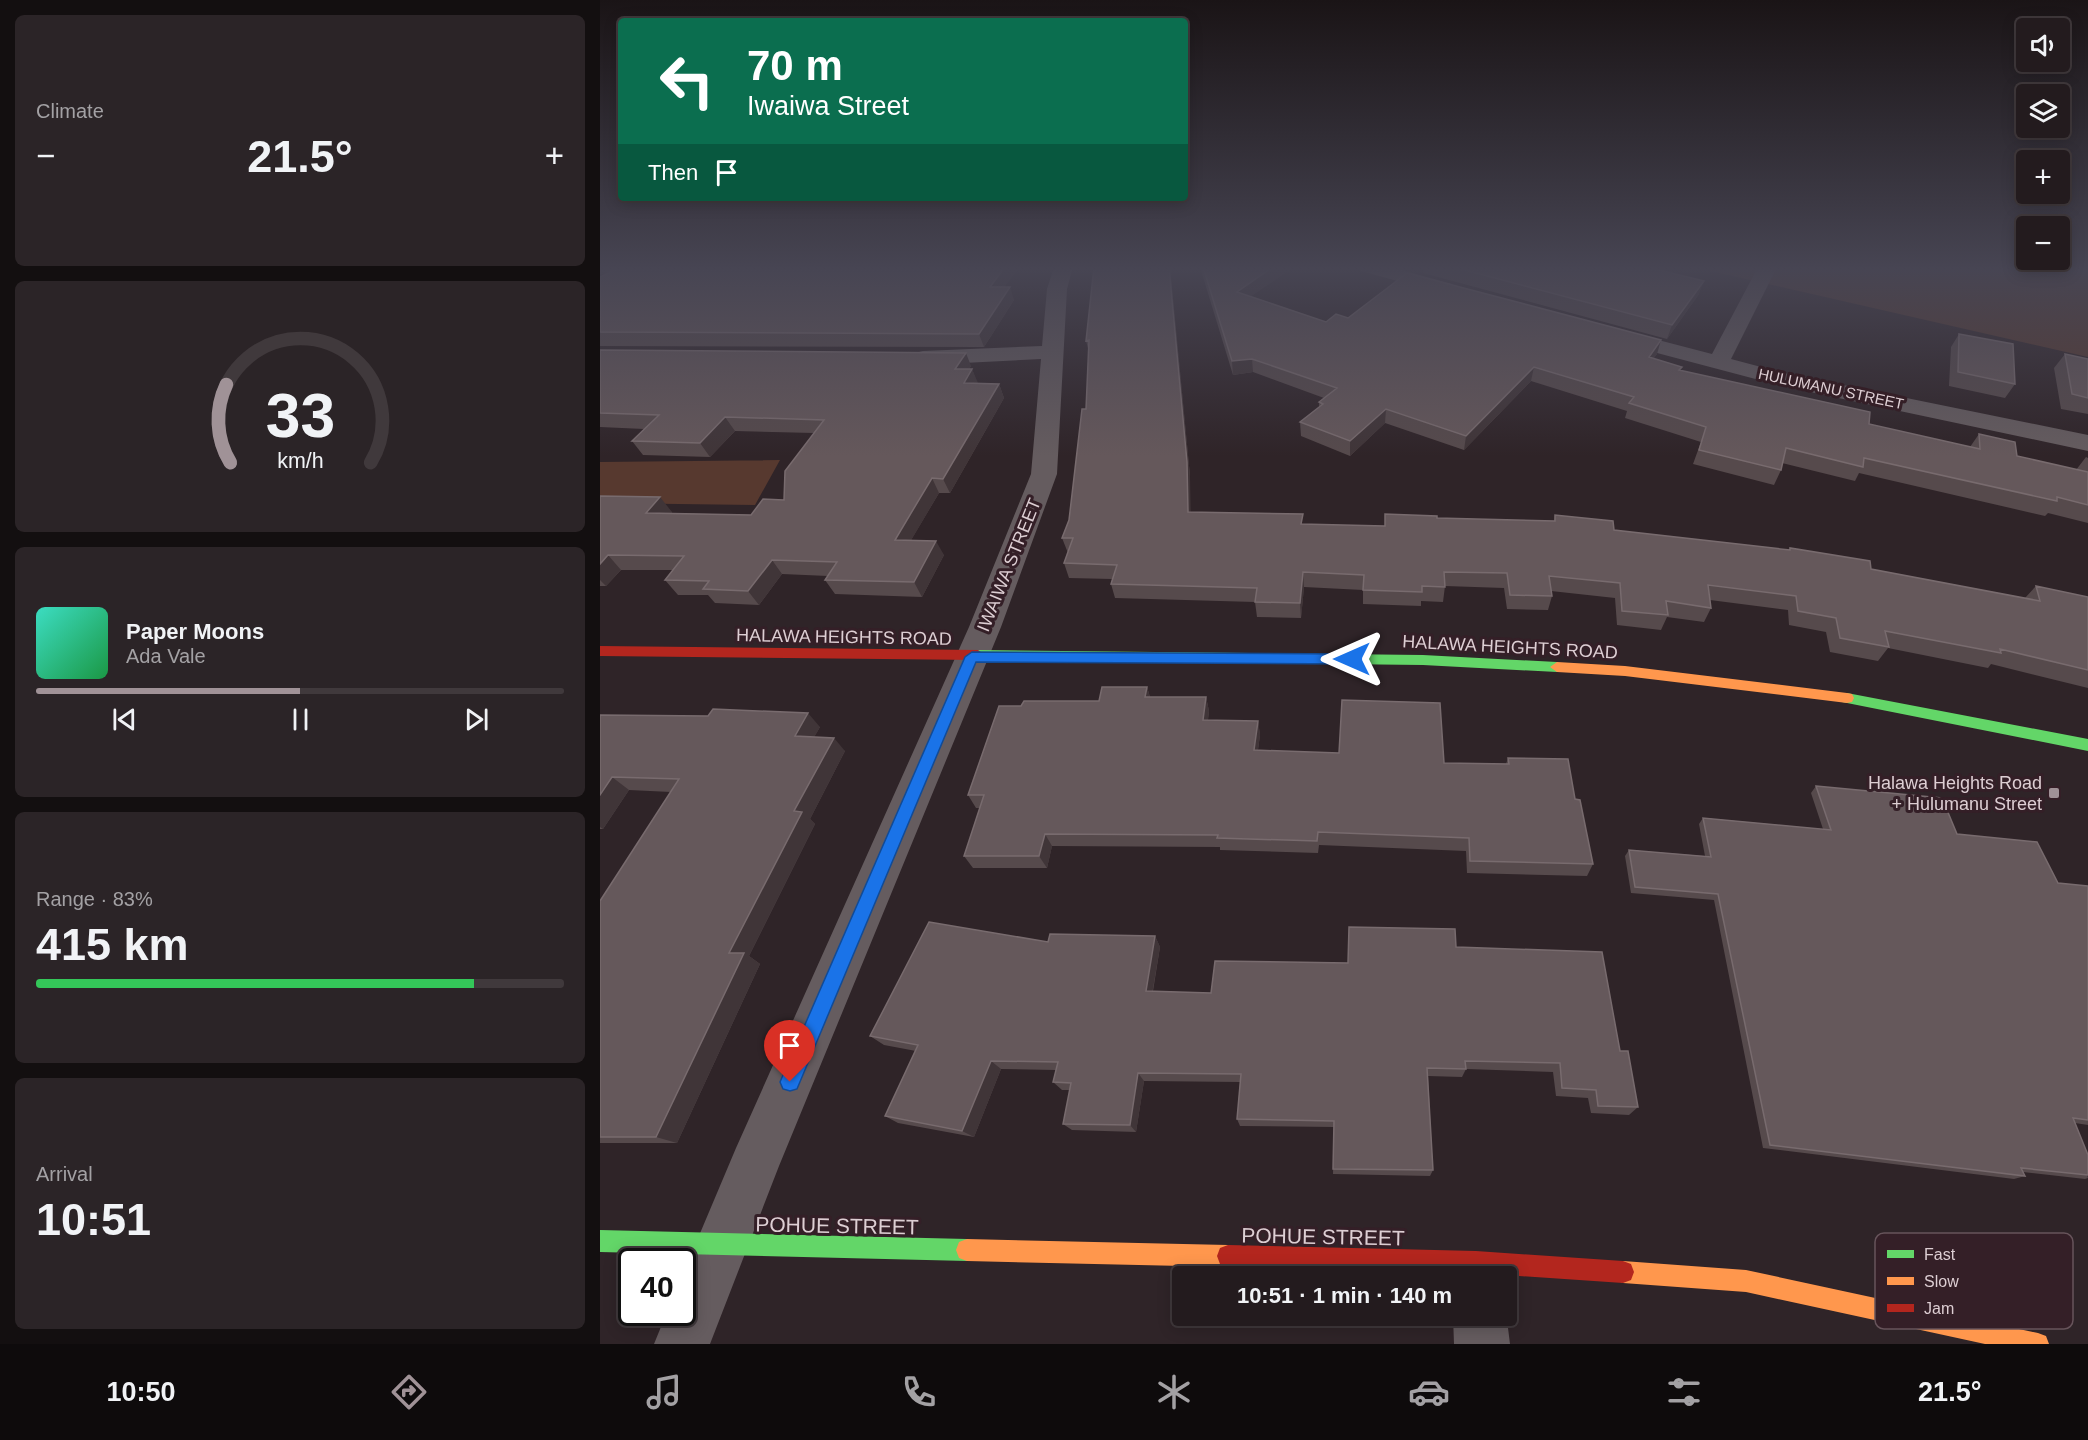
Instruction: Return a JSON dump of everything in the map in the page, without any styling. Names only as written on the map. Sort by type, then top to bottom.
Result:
[{"type":"street","name":"IWAIWA STREET","points":[[682,1344],[972,657],[1044,474],[1054,330]]},
{"type":"street","name":"HULUMANU STREET","points":[[1598,330],[1782,379],[2088,443]]},
{"type":"street","points":[[1718,363],[1735,330]]},
{"type":"street","points":[[901,358],[960,358],[1053,352]]},
{"type":"street","name":"HALAWA HEIGHTS ROAD","points":[[600,651],[972,657],[1423,660],[1625,671],[1849,698],[2088,745]]},
{"type":"street","name":"POHUE STREET","points":[[600,1241],[1386,1266]]},
{"type":"street","name":"POHUE STREET","points":[[1517,1271],[1746,1281],[1875,1309]]},
{"type":"street","points":[[1481,1326],[1482,1344]]},
{"type":"street","name":"POHUE STREET","points":[[1968,1329],[2038,1344]]},
{"type":"shaded area","points":[[1968,330],[2088,330],[2088,357]]},
{"type":"shaded area","points":[[780,460],[755,505],[600,503],[600,462]]},
{"type":"building","points":[[600,330],[982,330],[979,334],[600,332]]},
{"type":"building","points":[[1087,330],[1175,330],[1187,462],[1188,512],[1303,514],[1301,524],[1385,526],[1385,514],[1437,516],[1437,518],[1555,521],[1555,515],[1613,521],[1614,530],[1790,550],[1790,548],[1870,561],[1871,569],[2040,601],[2036,586],[2088,597],[2088,670],[2000,649],[2001,653],[1885,631],[1889,647],[1840,638],[1836,618],[1798,611],[1796,596],[1708,585],[1711,608],[1666,601],[1668,615],[1622,611],[1620,583],[1549,576],[1552,596],[1510,595],[1507,573],[1444,572],[1445,587],[1422,586],[1422,592],[1363,590],[1364,575],[1303,572],[1300,603],[1255,602],[1257,588],[1111,584],[1117,565],[1064,563],[1073,538],[1062,538],[1069,520],[1082,409],[1086,409],[1089,340],[1086,341]]},
{"type":"building","points":[[1222,330],[1622,330],[1661,340],[1649,357],[1682,367],[1679,370],[1870,412],[1869,424],[1980,449],[1979,434],[2015,442],[2017,456],[2088,472],[2088,505],[2057,497],[2057,501],[1864,458],[1863,467],[1786,448],[1781,470],[1699,450],[1706,427],[1629,403],[1634,397],[1534,367],[1466,436],[1386,409],[1350,441],[1300,422],[1323,404],[1319,402],[1337,388],[1252,359],[1232,361]]},
{"type":"building","points":[[1959,334],[2013,344],[2015,384],[1958,372]]},
{"type":"building","points":[[600,350],[966,353],[955,369],[972,369],[964,383],[999,384],[943,479],[932,478],[895,540],[936,541],[914,582],[825,580],[837,562],[772,560],[748,591],[703,589],[709,581],[665,580],[684,556],[608,555],[600,564],[600,496],[660,497],[646,513],[751,515],[763,499],[784,500],[785,471],[824,420],[725,417],[700,443],[632,441],[659,415],[600,413]]},
{"type":"building","points":[[2065,354],[2088,359],[2088,398],[2072,394]]},
{"type":"building","points":[[1102,687],[1147,687],[1145,697],[1206,697],[1203,720],[1258,721],[1254,750],[1339,753],[1342,700],[1440,703],[1444,763],[1509,764],[1508,758],[1568,759],[1575,799],[1580,800],[1593,864],[1470,861],[1469,838],[1318,832],[1317,841],[1217,838],[1218,835],[1045,834],[1039,856],[964,856],[984,795],[968,795],[999,706],[1021,706],[1024,701],[1099,701]]},
{"type":"building","points":[[713,709],[808,713],[795,736],[834,738],[794,811],[802,812],[729,953],[744,953],[656,1137],[600,1137],[600,901],[679,779],[612,777],[600,795],[600,715],[708,716]]},
{"type":"building","points":[[1816,786],[1942,798],[1957,834],[2037,842],[2058,883],[2088,886],[2088,1120],[2073,1118],[2088,1155],[2088,1175],[2021,1168],[2025,1176],[1770,1145],[1718,894],[1635,887],[1629,850],[1711,857],[1703,818],[1831,830]]},
{"type":"building","points":[[929,922],[1048,942],[1050,934],[1155,936],[1146,991],[1211,993],[1215,961],[1348,963],[1349,927],[1455,929],[1456,947],[1602,952],[1620,1051],[1628,1051],[1638,1107],[1598,1106],[1596,1090],[1562,1088],[1560,1063],[1465,1061],[1466,1069],[1427,1068],[1433,1170],[1333,1169],[1334,1121],[1237,1119],[1241,1074],[1138,1073],[1130,1125],[1063,1124],[1071,1083],[1053,1082],[1058,1062],[991,1061],[962,1131],[885,1116],[918,1045],[870,1036]]},
{"type":"traffic: fast","points":[[978,655],[1423,660],[1557,667]]},
{"type":"traffic: fast","points":[[1847,698],[2088,745]]},
{"type":"traffic: fast","points":[[600,1241],[967,1250]]},
{"type":"traffic: slow","points":[[1557,667],[1625,671],[1847,698]]},
{"type":"traffic: slow","points":[[967,1250],[1228,1256]]},
{"type":"traffic: slow","points":[[1623,1272],[1746,1281],[1875,1309]]},
{"type":"traffic: slow","points":[[1968,1329],[2038,1344]]},
{"type":"traffic: jam","points":[[600,651],[978,655]]},
{"type":"traffic: jam","points":[[1228,1256],[1476,1262],[1623,1272]]},
{"type":"place","name":"Halawa Heights Road + Hulumanu Street","points":[[2054,793]]},
{"type":"route","points":[[790,1082],[972,657],[1352,659]]}]
